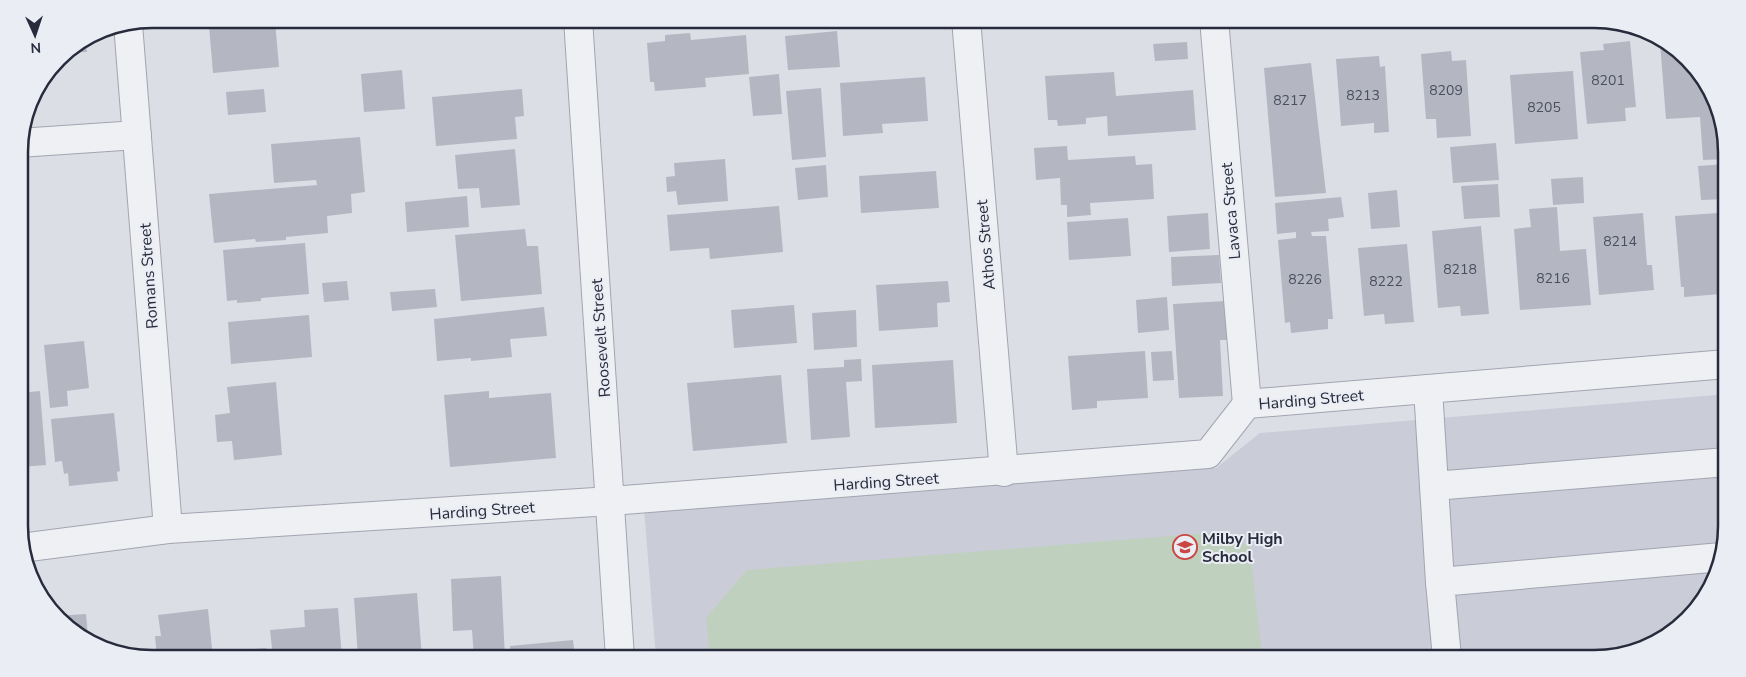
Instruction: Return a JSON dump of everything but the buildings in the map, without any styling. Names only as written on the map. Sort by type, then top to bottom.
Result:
[{"type":"street","name":"Roosevelt Street","points":[[579,28],[620,650]]},
{"type":"street","name":"Athos Street","points":[[967,28],[1004,472]]},
{"type":"street","name":"Lavaca Street","points":[[1215,28],[1247,404]]},
{"type":"street","name":"Romans Street","points":[[128,30],[168,529]]},
{"type":"street","points":[[28,142],[137,135]]},
{"type":"street","name":"Harding Street","points":[[30,547],[168,529],[611,501],[1004,472],[1208,454],[1247,404],[1718,365]]},
{"type":"street","points":[[1428,389],[1446,649]]},
{"type":"street","points":[[1434,486],[1718,463]]},
{"type":"street","points":[[1440,582],[1714,558]]},
{"type":"shaded area","name":"Milby High School","points":[[1718,395],[1718,533],[1712,565],[1698,594],[1688,607],[1670,624],[1649,637],[1634,643],[1602,649],[655,650],[644,509],[1216,468],[1260,433]]},
{"type":"green space","points":[[1220,532],[1250,547],[1261,649],[709,650],[706,618],[747,570]]},
{"type":"place","name":"Milby High School","points":[[1185,547]]}]
